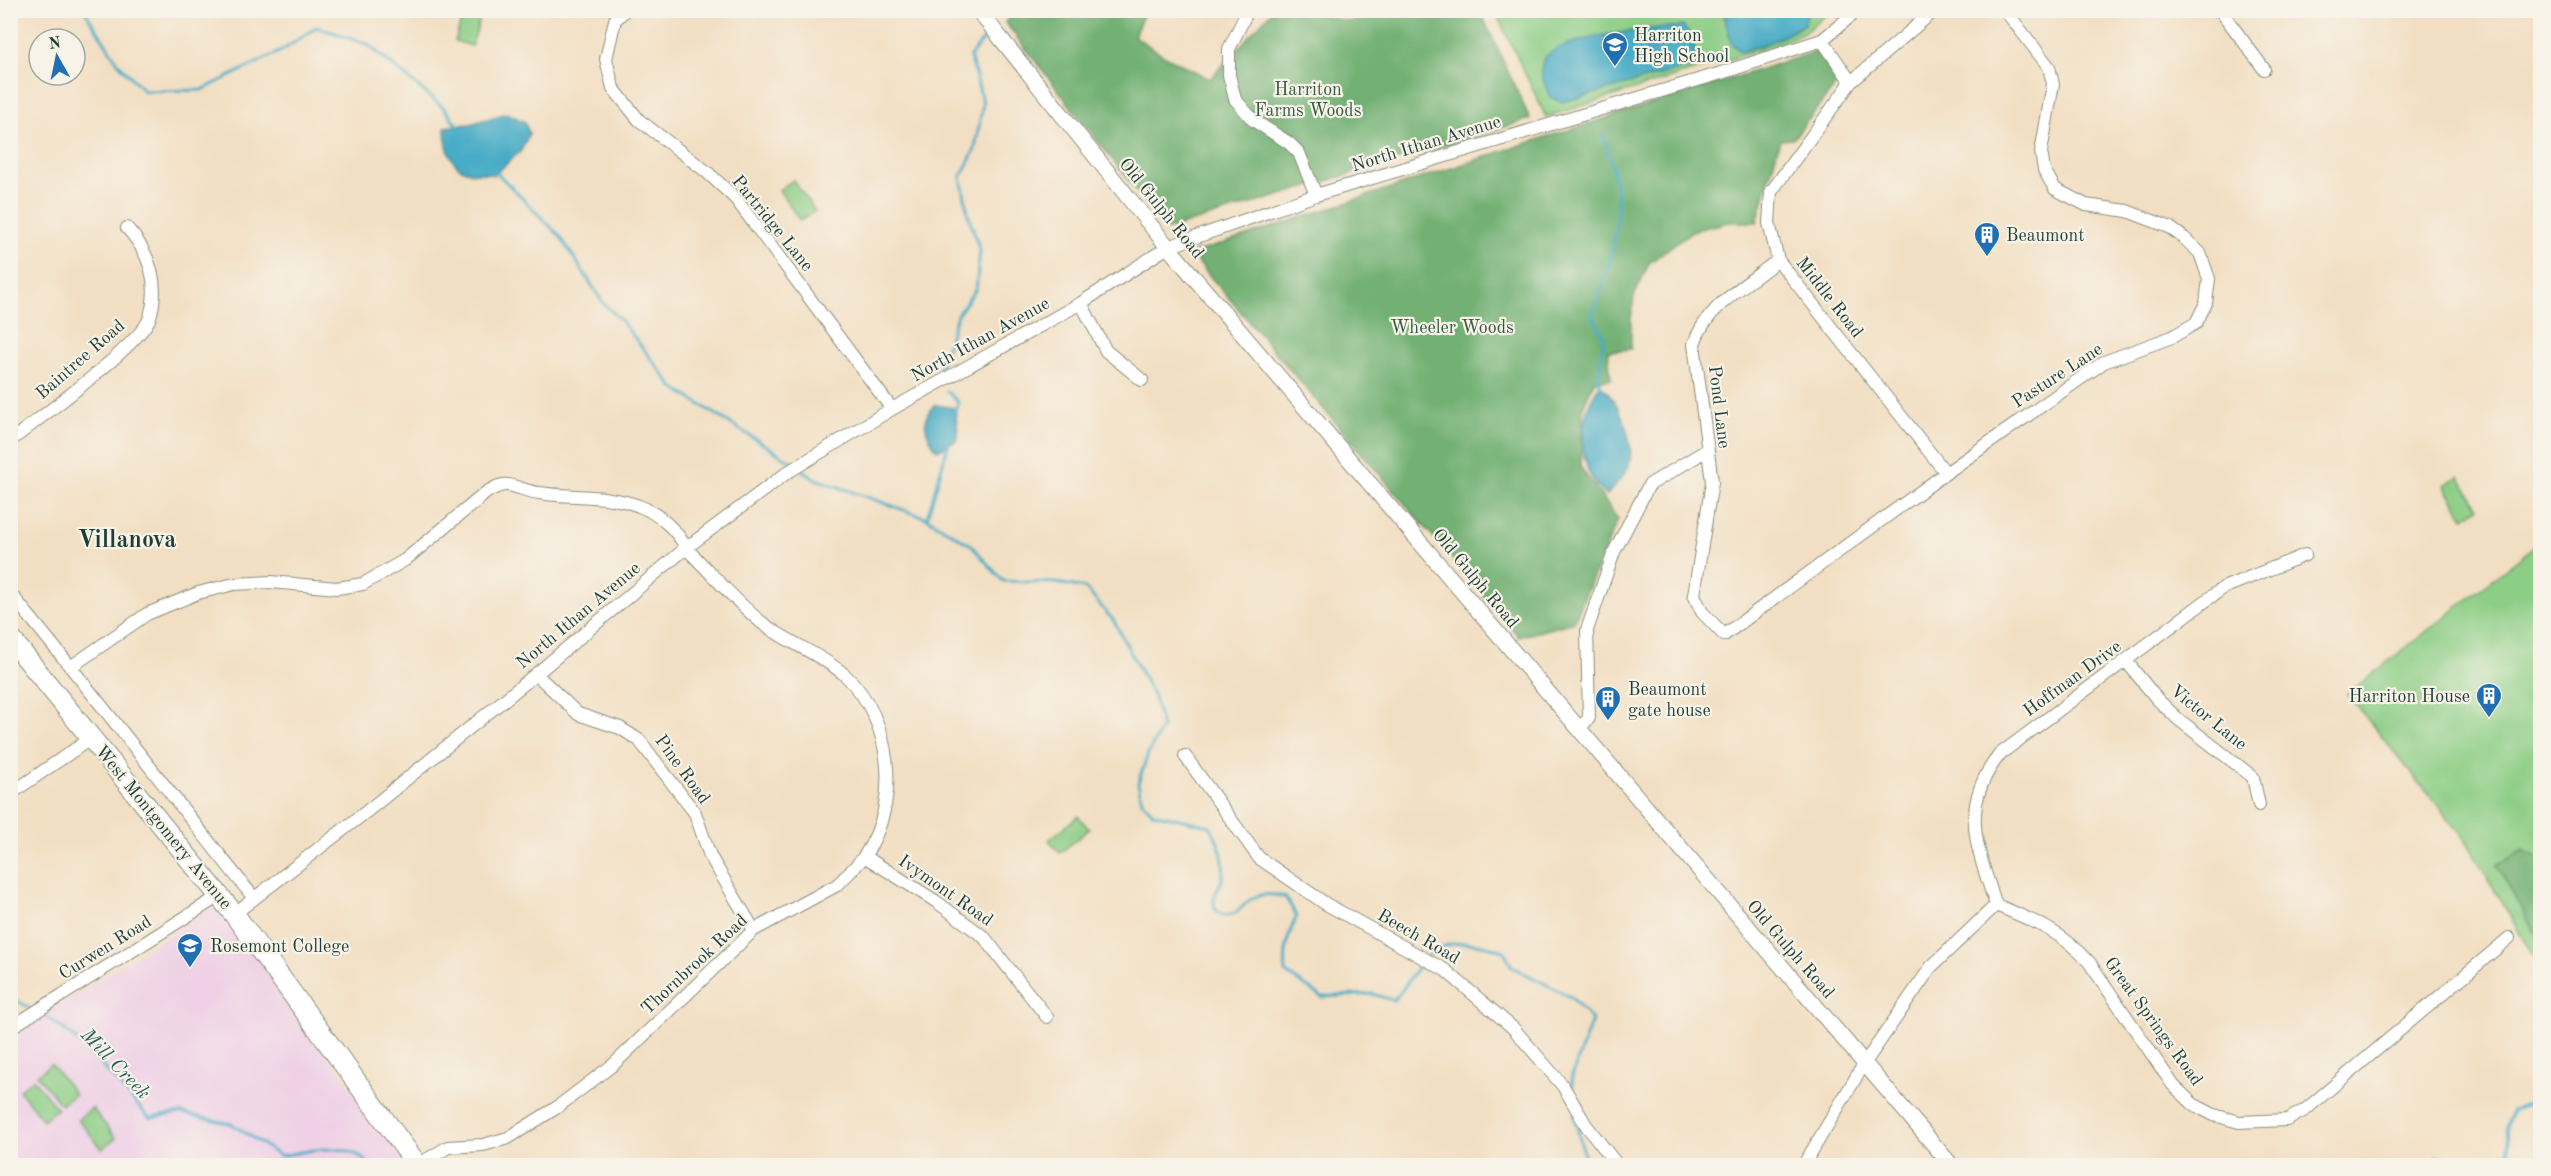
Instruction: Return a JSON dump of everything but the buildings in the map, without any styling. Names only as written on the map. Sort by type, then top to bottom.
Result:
[{"type":"main road","name":"West Montgomery Avenue","points":[[10,638],[93,737],[234,914],[418,1165]]},
{"type":"street","name":"Partridge Lane","points":[[625,10],[615,20],[606,59],[613,88],[639,120],[707,172],[735,198],[892,409]]},
{"type":"street","name":"Old Gulph Road","points":[[978,10],[1168,246],[1952,1166]]},
{"type":"street","points":[[1248,10],[1229,49],[1229,75],[1235,99],[1253,120],[1289,143],[1299,153],[1316,195]]},
{"type":"street","name":"North Ithan Avenue","points":[[234,914],[366,812],[536,675],[686,548],[788,472],[892,409],[1081,303],[1168,246],[1316,195],[1718,74],[1822,40],[1858,10]]},
{"type":"street","points":[[1822,40],[1851,82],[1935,10]]},
{"type":"street","name":"Pasture Lane","points":[[1694,595],[1702,612],[1724,635],[1946,473],[2104,362],[2172,338],[2196,323],[2206,303],[2209,279],[2200,253],[2169,227],[2127,211],[2086,205],[2055,189],[2044,170],[2041,152],[2053,84],[2049,67],[2005,10]]},
{"type":"street","points":[[2220,10],[2264,69]]},
{"type":"street","name":"Middle Road","points":[[1851,82],[1771,192],[1769,223],[1778,260],[1946,473]]},
{"type":"street","name":"Baintree Road","points":[[10,441],[131,344],[150,318],[154,273],[139,242],[127,228]]},
{"type":"street","name":"Pond Lane","points":[[1694,595],[1712,482],[1694,344],[1699,329],[1714,310],[1778,260]]},
{"type":"street","points":[[1081,303],[1107,351],[1142,380]]},
{"type":"street","points":[[1579,729],[1589,718],[1587,630],[1614,552],[1649,485],[1707,450]]},
{"type":"street","name":"Thornbrook Road","points":[[72,666],[147,614],[198,592],[234,584],[271,582],[337,588],[363,584],[405,560],[487,492],[498,486],[507,485],[538,493],[622,500],[655,514],[681,537],[686,548],[761,622],[845,675],[866,701],[884,742],[887,764],[884,814],[864,856],[837,885],[754,930],[614,1064],[572,1097],[508,1138],[483,1145],[448,1147],[418,1165]]},
{"type":"street","name":"Hoffman Drive","points":[[1995,905],[1978,850],[1974,815],[1979,787],[2000,754],[2223,588],[2305,555]]},
{"type":"street","name":"West Montgomery Avenue","points":[[10,593],[72,666],[254,898]]},
{"type":"street","name":"Victor Lane","points":[[2126,661],[2157,699],[2178,719],[2253,777],[2259,805]]},
{"type":"street","name":"Pine Road","points":[[536,675],[578,714],[620,728],[639,740],[695,813],[710,856],[754,930]]},
{"type":"street","points":[[10,794],[93,737]]},
{"type":"street","name":"Beech Road","points":[[1185,756],[1259,858],[1326,904],[1445,970],[1513,1028],[1563,1086],[1586,1125],[1618,1166]]},
{"type":"street","name":"Ivymont Road","points":[[864,856],[937,902],[984,937],[1047,1017]]},
{"type":"street","name":"Curwen Road","points":[[10,1028],[219,896]]},
{"type":"street","points":[[1803,1166],[1864,1064],[1931,968],[1995,905]]},
{"type":"street","name":"Great Springs Road","points":[[1995,905],[2044,924],[2074,946],[2089,962],[2173,1085],[2193,1104],[2214,1115],[2238,1122],[2287,1120],[2305,1110],[2509,938]]},
{"type":"shaded area","name":"Rosemont College","points":[[218,903],[408,1166],[11,1166],[11,1036]]},
{"type":"green space","points":[[464,11],[482,11],[472,46],[455,41]]},
{"type":"green space","name":"Harriton Farms Woods","points":[[1016,11],[1145,11],[1134,36],[1163,55],[1210,79],[1272,11],[1300,11],[1353,22],[1361,11],[1480,11],[1530,119],[1167,230],[1005,22]]},
{"type":"green space","name":"Harriton High School","points":[[1495,11],[1831,11],[1802,34],[1782,43],[1546,117]]},
{"type":"green space","name":"Wheeler Woods","points":[[1815,52],[1839,81],[1793,139],[1780,140],[1757,222],[1728,222],[1692,231],[1649,263],[1634,297],[1631,349],[1608,351],[1611,379],[1594,381],[1583,407],[1581,468],[1618,519],[1574,622],[1519,637],[1191,254],[1518,146]]},
{"type":"green space","points":[[793,180],[815,211],[800,221],[779,190]]},
{"type":"green space","points":[[2459,476],[2479,508],[2464,517],[2444,485]]},
{"type":"green space","points":[[2534,547],[2540,552],[2540,968],[2466,840],[2347,694]]},
{"type":"green space","points":[[1078,816],[1089,829],[1060,853],[1049,840]]},
{"type":"green space","points":[[2523,850],[2540,859],[2540,942],[2497,865]]},
{"type":"green space","points":[[51,1064],[75,1094],[61,1105],[37,1075]]},
{"type":"green space","points":[[33,1079],[57,1109],[43,1120],[19,1090]]},
{"type":"green space","points":[[92,1108],[116,1138],[102,1149],[78,1119]]},
{"type":"water","points":[[1723,10],[1808,11],[1805,24],[1797,29],[1774,41],[1740,52],[1731,43]]},
{"type":"water","points":[[1683,26],[1694,44],[1693,66],[1575,99],[1561,102],[1550,97],[1541,70],[1543,61],[1551,52],[1585,39]]},
{"type":"water","points":[[507,113],[525,122],[529,134],[521,151],[494,175],[467,172],[460,168],[448,150],[445,127],[470,124]]},
{"type":"water","points":[[1600,386],[1614,400],[1624,421],[1631,456],[1627,469],[1607,495],[1597,486],[1589,473],[1583,443],[1583,427],[1587,412]]},
{"type":"water","points":[[935,405],[955,408],[958,433],[956,441],[937,450],[926,428],[927,416]]},
{"type":"waterway","points":[[84,10],[119,64],[144,91],[202,90],[283,50],[317,27],[367,44],[445,109],[458,127]]},
{"type":"waterway","points":[[939,371],[957,315],[976,289],[980,251],[968,214],[961,177],[975,149],[983,103],[970,56],[984,39]]},
{"type":"waterway","points":[[1600,386],[1599,374],[1604,337],[1592,314],[1611,255],[1617,209],[1615,179],[1603,135]]},
{"type":"waterway","points":[[495,171],[560,236],[604,304],[620,319],[674,388],[795,464]]},
{"type":"waterway","points":[[947,391],[958,402],[955,412]]},
{"type":"waterway","points":[[927,518],[949,442]]},
{"type":"waterway","points":[[800,468],[813,478],[927,518],[971,545],[1003,581],[1056,583],[1085,588],[1114,621],[1154,697],[1162,727],[1148,754],[1138,783],[1142,801],[1153,813],[1210,826],[1219,845],[1224,865],[1214,902],[1215,908],[1221,914],[1234,913],[1250,899],[1259,895],[1285,897],[1297,916],[1287,944],[1286,973],[1322,997],[1372,994],[1393,1000],[1422,962]]},
{"type":"waterway","points":[[1427,957],[1435,950],[1454,944],[1474,943],[1494,948],[1504,951],[1512,967],[1571,997],[1592,1020],[1572,1076],[1573,1093]]},
{"type":"waterway","name":"Mill Creek","points":[[10,997],[30,1008]]},
{"type":"waterway","name":"Mill Creek","points":[[43,1015],[86,1049],[149,1118],[181,1113],[232,1124],[280,1156],[316,1150],[340,1150],[351,1152],[370,1166]]},
{"type":"waterway","name":"Mill Creek","points":[[2493,1166],[2509,1151],[2507,1126],[2512,1110],[2540,1101]]},
{"type":"waterway","points":[[1574,1115],[1587,1166]]},
{"type":"waterway","name":"Mill Creek","points":[[2433,1166],[2438,1157],[2449,1158],[2456,1166]]},
{"type":"place","name":"Harriton High School","points":[[1615,68]]},
{"type":"place","name":"Beaumont","points":[[1987,258]]},
{"type":"place","name":"Harriton House","points":[[2489,719]]},
{"type":"place","name":"Beaumont gate house","points":[[1608,722]]},
{"type":"place","name":"Rosemont College","points":[[190,969]]},
{"type":"district","name":"Villanova","points":[[127,539]]}]
